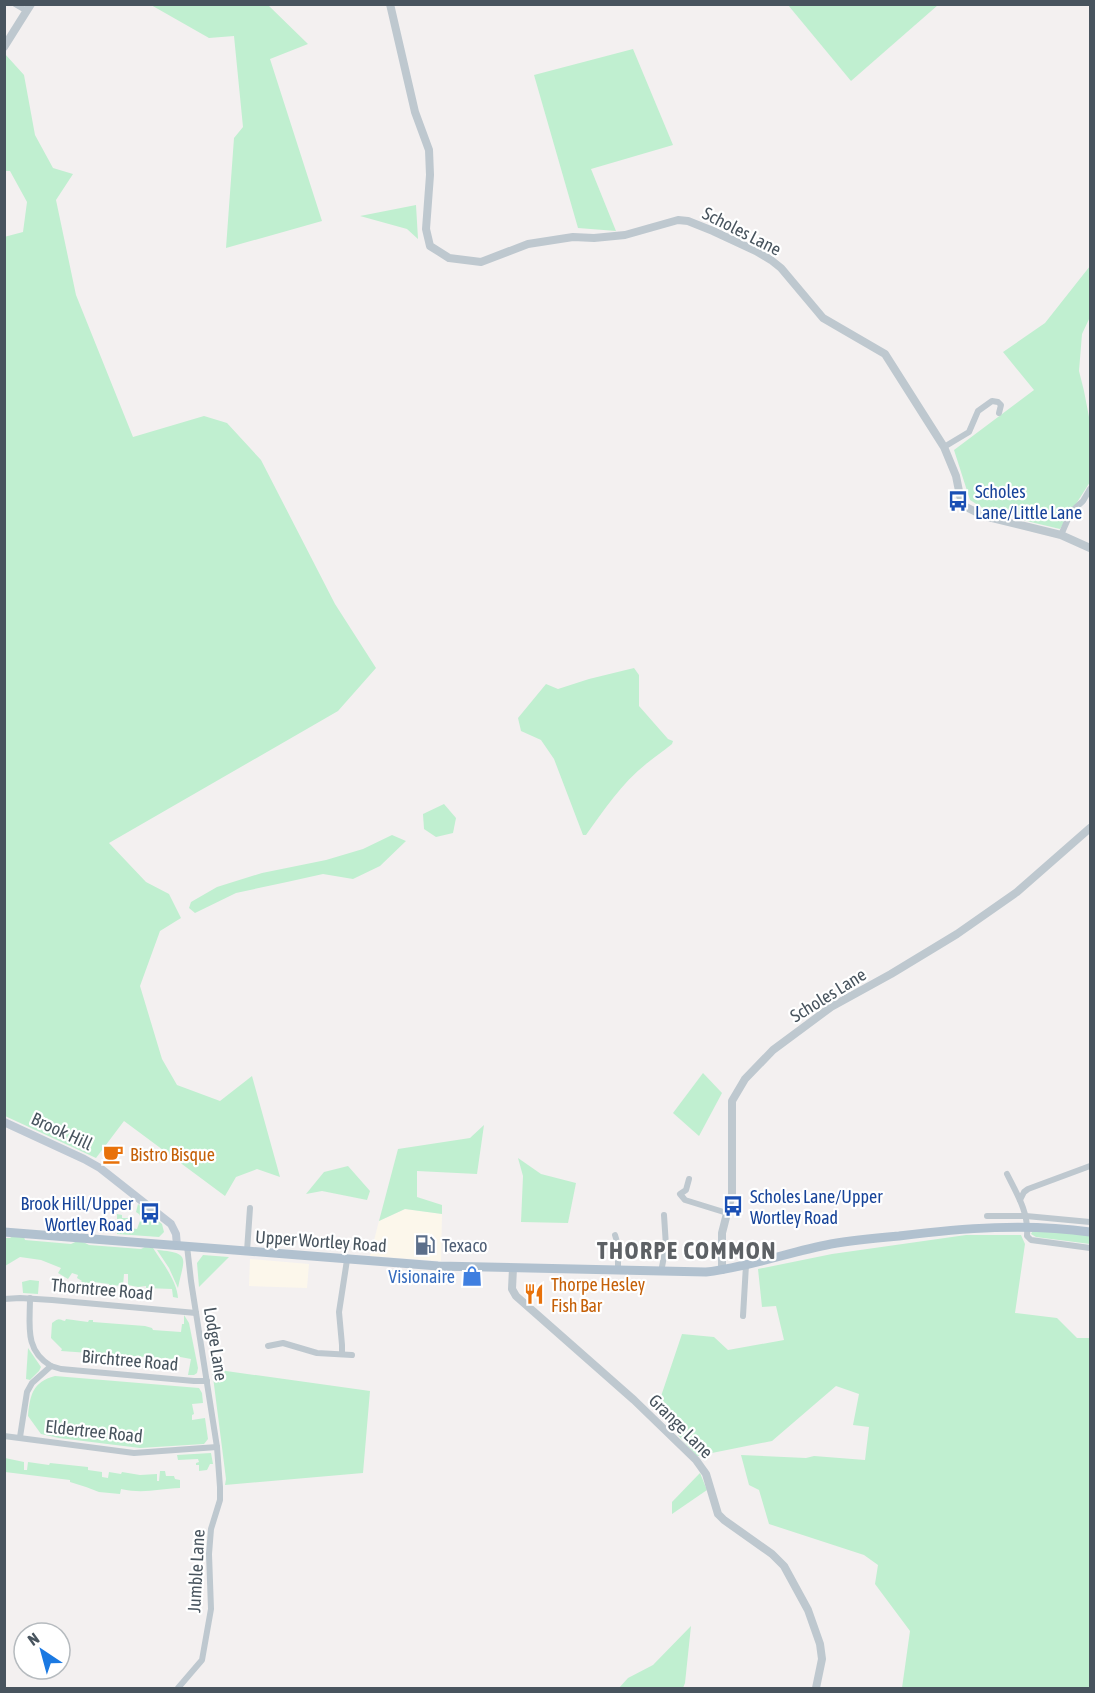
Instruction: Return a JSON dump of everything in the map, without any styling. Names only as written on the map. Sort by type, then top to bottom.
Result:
[{"type":"main road","name":"Brook Hill","points":[[4,1122],[100,1168],[171,1224],[182,1246]]},
{"type":"main road","name":"Upper Wortley Road","points":[[4,1232],[438,1266],[661,1272],[722,1270],[833,1244],[970,1228],[1028,1227],[1090,1232]]},
{"type":"street","points":[[4,47],[29,8],[15,4]]},
{"type":"street","name":"Scholes Lane","points":[[390,4],[415,112],[429,150],[430,175],[426,229],[430,246],[449,258],[481,262],[535,242],[573,237],[594,238],[625,235],[678,220],[688,221],[724,236],[771,260],[781,268],[823,318],[885,354],[944,447],[956,476],[964,506],[984,516],[1061,535],[1090,548]]},
{"type":"street","points":[[944,447],[969,432],[978,411],[992,401],[1001,405],[999,413]]},
{"type":"street","points":[[1061,535],[1071,512],[1083,501],[1090,489]]},
{"type":"street","name":"Scholes Lane","points":[[722,1270],[722,1233],[732,1194],[732,1101],[745,1079],[773,1050],[831,1007],[891,974],[1017,892],[1090,828]]},
{"type":"street","points":[[1020,1200],[1028,1189],[1090,1166]]},
{"type":"street","points":[[1007,1174],[1026,1216],[1027,1236],[1031,1240],[1090,1248]]},
{"type":"street","points":[[689,1179],[686,1190],[680,1194],[685,1200],[727,1213]]},
{"type":"street","points":[[247,1251],[250,1208]]},
{"type":"street","points":[[661,1272],[666,1246],[664,1215]]},
{"type":"street","points":[[987,1216],[1026,1216],[1090,1222]]},
{"type":"street","points":[[615,1235],[618,1245],[618,1270]]},
{"type":"street","name":"Lodge Lane","points":[[182,1246],[196,1312],[217,1447]]},
{"type":"street","points":[[342,1354],[339,1312],[347,1260]]},
{"type":"street","points":[[743,1316],[746,1265]]},
{"type":"street","name":"Grange Lane","points":[[513,1268],[512,1289],[516,1296],[634,1400],[696,1460],[706,1474],[718,1514],[772,1554],[784,1566],[808,1610],[820,1644],[822,1659],[816,1689]]},
{"type":"street","points":[[20,1437],[27,1392],[32,1383],[51,1366],[39,1357],[31,1343],[30,1298]]},
{"type":"street","name":"Thorntree Road","points":[[4,1299],[30,1298],[196,1312]]},
{"type":"street","points":[[268,1346],[283,1343],[317,1353],[352,1355]]},
{"type":"street","name":"Birchtree Road","points":[[51,1366],[61,1369],[207,1381]]},
{"type":"street","name":"Eldertree Road","points":[[4,1436],[135,1453],[217,1447]]},
{"type":"street","name":"Jumble Lane","points":[[178,1689],[202,1660],[211,1610],[209,1554],[211,1529],[220,1500],[217,1447]]},
{"type":"shaded area","points":[[405,1209],[442,1214],[441,1261],[370,1256],[379,1221]]},
{"type":"shaded area","points":[[250,1259],[309,1264],[307,1288],[249,1286]]},
{"type":"green space","points":[[151,5],[268,5],[308,44],[270,59],[322,221],[226,248],[234,138],[243,127],[234,36],[209,38]]},
{"type":"green space","points":[[788,5],[938,5],[851,81]]},
{"type":"green space","points":[[633,49],[673,145],[591,169],[616,231],[578,228],[534,75]]},
{"type":"green space","points":[[5,54],[24,75],[35,135],[53,168],[73,174],[56,200],[76,295],[133,437],[204,416],[227,423],[261,460],[335,604],[376,668],[338,711],[109,843],[146,882],[169,894],[181,918],[160,931],[140,986],[162,1059],[177,1085],[220,1101],[252,1076],[280,1177],[257,1169],[236,1177],[225,1196],[124,1121],[96,1158],[5,1116],[4,237],[23,232],[27,202],[10,171],[5,171]]},
{"type":"green space","points":[[416,205],[418,239],[407,229],[360,216]]},
{"type":"green space","points":[[1090,266],[1090,317],[1082,334],[1079,371],[1089,417],[1090,482],[1060,529],[989,512],[970,500],[954,450],[1034,390],[1003,352],[1045,323]]},
{"type":"green space","points":[[634,668],[639,675],[639,706],[668,739],[673,741],[637,771],[586,835],[583,835],[554,759],[541,740],[521,731],[518,718],[546,684],[558,689]]},
{"type":"green space","points":[[444,804],[456,818],[453,833],[436,837],[424,829],[423,814]]},
{"type":"green space","points":[[392,835],[406,841],[380,866],[353,879],[323,874],[236,893],[195,913],[189,908],[191,902],[217,887],[262,873],[326,860],[363,849]]},
{"type":"green space","points":[[703,1073],[722,1093],[699,1136],[673,1113]]},
{"type":"green space","points":[[484,1125],[477,1174],[417,1171],[417,1197],[442,1205],[442,1214],[405,1209],[379,1221],[398,1149],[470,1138]]},
{"type":"green space","points":[[518,1158],[541,1174],[576,1183],[568,1223],[521,1222],[523,1176]]},
{"type":"green space","points":[[348,1166],[370,1191],[367,1200],[322,1191],[306,1194],[324,1172]]},
{"type":"green space","points":[[138,1204],[162,1224],[164,1232],[159,1237],[117,1234],[117,1214],[122,1215],[122,1218],[128,1218],[124,1227],[137,1229],[141,1218],[136,1212]]},
{"type":"green space","points":[[1033,1230],[1090,1235],[1090,1244],[1036,1237],[1031,1234]]},
{"type":"green space","points":[[966,1235],[1021,1235],[1025,1244],[1015,1313],[1057,1318],[1077,1338],[1090,1338],[1090,1688],[902,1688],[910,1631],[875,1584],[878,1565],[864,1555],[769,1524],[759,1490],[749,1485],[741,1455],[806,1458],[814,1456],[865,1460],[869,1427],[853,1425],[859,1394],[836,1386],[772,1441],[697,1456],[656,1411],[682,1334],[714,1337],[728,1350],[784,1340],[776,1306],[762,1307],[758,1269],[832,1254]]},
{"type":"green space","points":[[24,1237],[25,1240],[71,1244],[80,1242],[89,1245],[153,1248],[172,1278],[178,1298],[173,1297],[172,1289],[128,1285],[128,1274],[124,1274],[123,1286],[81,1282],[77,1278],[78,1275],[72,1273],[68,1279],[58,1273],[61,1268],[41,1260],[20,1257],[5,1266],[5,1238]]},
{"type":"green space","points":[[157,1250],[181,1255],[183,1264],[178,1288],[169,1268]]},
{"type":"green space","points":[[203,1255],[229,1257],[199,1287],[197,1263]]},
{"type":"green space","points":[[39,1281],[38,1294],[23,1293],[22,1282]]},
{"type":"green space","points":[[184,1315],[189,1323],[198,1368],[194,1375],[188,1375],[191,1359],[175,1356],[174,1359],[61,1351],[62,1349],[51,1338],[52,1323],[58,1319],[88,1322],[93,1320],[93,1322],[145,1326],[153,1330],[181,1332]]},
{"type":"green space","points":[[28,1348],[41,1367],[30,1380],[26,1379]]},
{"type":"green space","points":[[212,1369],[370,1391],[363,1473],[225,1485]]},
{"type":"green space","points":[[55,1376],[199,1388],[203,1403],[192,1404],[194,1414],[192,1420],[205,1418],[208,1439],[204,1444],[140,1448],[41,1434],[28,1416],[31,1396],[41,1382]]},
{"type":"green space","points":[[211,1453],[213,1464],[210,1464],[207,1470],[199,1471],[199,1465],[196,1465],[199,1462],[198,1459],[178,1460],[177,1455]]},
{"type":"green space","points":[[5,1458],[24,1462],[24,1470],[27,1470],[28,1462],[49,1465],[50,1463],[88,1467],[88,1470],[102,1472],[102,1477],[108,1478],[109,1472],[157,1474],[157,1481],[159,1481],[160,1471],[165,1471],[166,1476],[174,1476],[175,1479],[180,1480],[180,1488],[144,1491],[121,1489],[120,1494],[99,1492],[70,1482],[70,1480],[5,1472]]},
{"type":"green space","points":[[700,1473],[707,1490],[672,1514],[672,1502]]},
{"type":"green space","points":[[691,1626],[683,1688],[619,1688],[628,1678],[653,1665]]},
{"type":"place","name":"Scholes Lane/Little Lane","points":[[958,501]]},
{"type":"place","name":"Bistro Bisque","points":[[113,1154]]},
{"type":"place","name":"Scholes Lane/Upper Wortley Road","points":[[733,1206]]},
{"type":"place","name":"Brook Hill/Upper Wortley Road","points":[[150,1213]]},
{"type":"place","name":"Texaco","points":[[425,1245]]},
{"type":"place","name":"Visionaire","points":[[472,1276]]},
{"type":"place","name":"Thorpe Hesley Fish Bar","points":[[534,1294]]},
{"type":"district","name":"THORPE COMMON","points":[[687,1250]]}]
